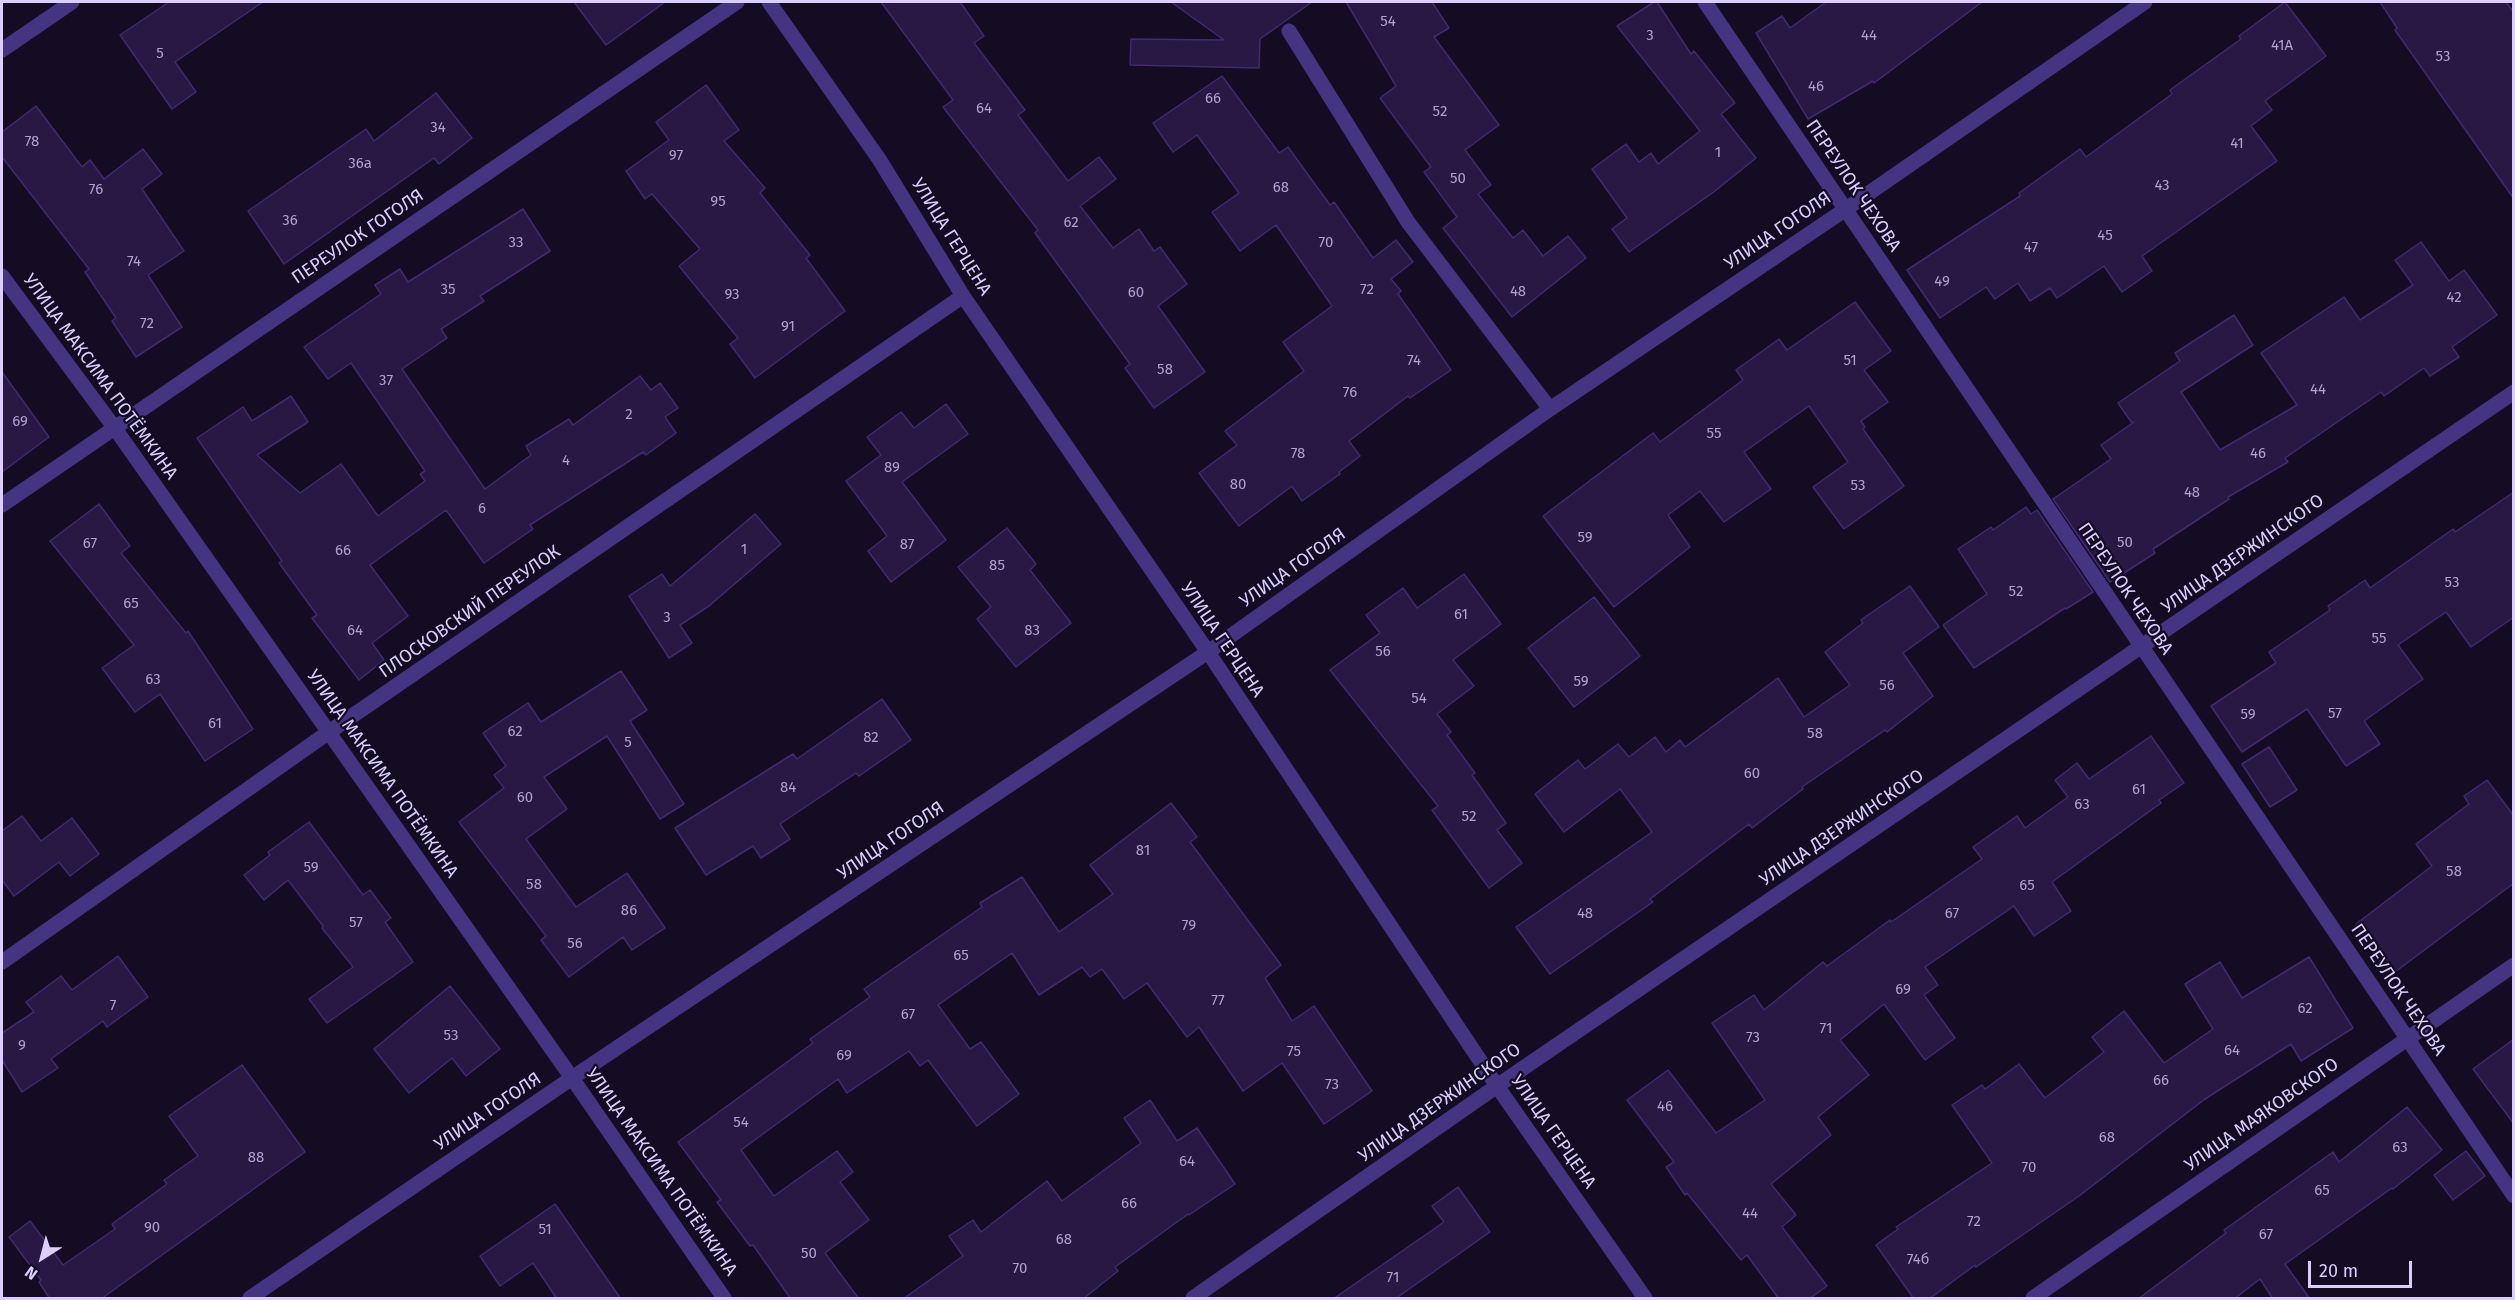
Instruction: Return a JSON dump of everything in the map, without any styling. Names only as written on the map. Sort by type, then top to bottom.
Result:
[{"type":"street","points":[[2,50],[72,2]]},
{"type":"street","name":"ПЕРЕУЛОК ГОГОЛЯ","points":[[2,505],[737,2]]},
{"type":"street","name":"УЛИЦА ГЕРЦЕНА","points":[[769,2],[879,159],[963,296],[1208,652],[1497,1086],[1645,1299]]},
{"type":"street","name":"ПЕРЕУЛОК ЧЕХОВА","points":[[1705,2],[2514,1196]]},
{"type":"street","name":"УЛИЦА ГОГОЛЯ","points":[[250,1299],[572,1078],[1208,652],[1550,409],[1846,209],[2145,2]]},
{"type":"street","points":[[1289,31],[1408,222],[1550,409]]},
{"type":"street","name":"УЛИЦА МАКСИМА ПОТЁМКИНА","points":[[2,276],[114,427],[572,1078],[724,1299]]},
{"type":"street","name":"ПЛОСКОВСКИЙ ПЕРЕУЛОК","points":[[2,962],[329,732],[963,296]]},
{"type":"street","name":"УЛИЦА ДЗЕРЖИНСКОГО","points":[[1193,1299],[1497,1086],[2514,392]]},
{"type":"street","name":"УЛИЦА МАЯКОВСКОГО","points":[[2033,1299],[2514,964]]},
{"type":"building","points":[[169,2],[263,2],[175,62],[196,92],[172,109],[120,35]]},
{"type":"building","points":[[574,2],[665,2],[606,45]]},
{"type":"building","points":[[881,2],[960,2],[984,36],[974,43],[1025,110],[1018,115],[1068,181],[1099,157],[1116,179],[1080,206],[1113,248],[1139,229],[1154,251],[1160,247],[1187,284],[1158,306],[1205,372],[1154,408],[1125,368],[1130,364],[1035,233],[1038,230],[943,107],[953,100]]},
{"type":"building","points":[[1171,2],[1312,2],[1260,39],[1259,68],[1130,65],[1131,39],[1224,40]]},
{"type":"building","points":[[1346,2],[1432,2],[1449,28],[1434,37],[1499,125],[1465,150],[1491,185],[1478,194],[1513,238],[1523,230],[1543,256],[1568,236],[1586,258],[1512,317],[1443,228],[1457,217],[1424,172],[1431,167],[1380,98],[1396,86]]},
{"type":"building","points":[[1657,2],[1691,54],[1694,51],[1735,103],[1721,114],[1756,158],[1715,191],[1629,252],[1612,229],[1627,218],[1592,169],[1626,144],[1639,162],[1651,153],[1658,164],[1700,131],[1617,26]]},
{"type":"building","points":[[1826,2],[1982,2],[1874,83],[1873,81],[1808,119],[1756,33],[1782,16],[1790,28]]},
{"type":"building","points":[[2285,2],[2326,56],[2265,101],[2272,110],[2251,126],[2277,161],[2142,256],[2152,271],[2122,292],[2104,266],[2057,298],[2050,288],[2030,301],[2018,283],[1995,299],[1986,287],[1940,318],[1907,270],[2020,196],[2019,193],[2080,149],[2086,157],[2172,94],[2170,90],[2241,39],[2239,36]]},
{"type":"building","points":[[2380,2],[2506,2],[2514,13],[2514,199],[2395,30],[2397,28]]},
{"type":"building","points":[[1222,76],[1279,153],[1288,147],[1330,205],[1334,202],[1373,258],[1396,240],[1413,262],[1391,279],[1401,291],[1398,294],[1451,370],[1410,398],[1408,396],[1349,441],[1360,456],[1339,472],[1340,474],[1302,501],[1292,486],[1239,526],[1199,473],[1237,445],[1225,431],[1304,371],[1283,342],[1332,306],[1276,225],[1240,251],[1212,212],[1239,193],[1197,135],[1173,152],[1153,123]]},
{"type":"building","points":[[706,85],[739,130],[724,141],[765,188],[760,193],[810,255],[806,258],[845,311],[755,378],[730,344],[738,338],[679,266],[700,249],[652,194],[645,199],[626,171],[669,140],[656,122]]},
{"type":"building","points":[[436,93],[472,138],[439,164],[434,158],[284,264],[248,211],[366,129],[374,141]]},
{"type":"building","points":[[36,106],[82,167],[90,160],[104,179],[143,149],[162,174],[142,189],[184,251],[148,275],[182,327],[136,357],[112,321],[116,318],[85,272],[89,269],[2,157],[2,132]]},
{"type":"building","points":[[523,209],[550,251],[480,296],[484,301],[441,329],[447,338],[402,369],[485,489],[531,455],[526,446],[569,419],[573,425],[640,376],[651,390],[660,383],[678,408],[665,417],[676,433],[646,455],[643,452],[530,525],[533,529],[484,563],[446,510],[370,565],[408,616],[372,643],[384,660],[359,680],[312,618],[317,615],[279,563],[282,561],[197,438],[243,407],[252,421],[291,396],[308,422],[257,455],[300,493],[341,464],[378,516],[425,481],[420,474],[425,471],[351,363],[328,379],[304,347],[381,294],[375,285],[400,269],[408,282]]},
{"type":"building","points":[[2421,242],[2449,281],[2464,270],[2497,315],[2452,347],[2459,357],[2430,376],[2424,368],[2384,396],[2381,392],[2285,458],[2288,462],[2228,497],[2229,499],[2153,549],[2155,553],[2110,582],[2053,499],[2111,459],[2101,445],[2134,422],[2132,423],[2118,403],[2180,361],[2175,353],[2234,315],[2253,345],[2181,392],[2220,450],[2297,405],[2261,353],[2344,297],[2360,320],[2413,285],[2395,260]]},
{"type":"building","points":[[1855,302],[1891,351],[1864,370],[1888,402],[1861,421],[1865,427],[1863,429],[1904,486],[1844,529],[1813,487],[1848,462],[1809,406],[1744,452],[1771,489],[1724,522],[1700,491],[1668,515],[1690,547],[1614,607],[1543,516],[1653,433],[1660,442],[1743,380],[1736,370],[1779,339],[1787,350]]},
{"type":"building","points":[[2,372],[49,437],[2,472]]},
{"type":"building","points":[[946,404],[968,434],[902,482],[946,540],[891,582],[868,551],[887,536],[846,481],[881,455],[867,437],[901,412],[914,428]]},
{"type":"building","points":[[2514,492],[2514,617],[2471,647],[2446,612],[2398,645],[2423,679],[2364,721],[2380,744],[2346,766],[2307,709],[2242,752],[2211,706],[2276,663],[2269,652],[2330,610],[2328,606],[2365,580],[2370,588],[2453,529],[2455,532]]},
{"type":"building","points":[[99,504],[130,546],[121,553],[186,633],[188,631],[253,729],[205,761],[160,694],[135,712],[102,668],[134,645],[50,541]]},
{"type":"building","points":[[2026,507],[2031,514],[2037,510],[2093,592],[1974,668],[1943,625],[1987,594],[1958,549],[1991,527],[1993,530]]},
{"type":"building","points":[[755,514],[781,544],[709,606],[680,625],[692,643],[669,658],[629,596],[662,574],[670,586]]},
{"type":"building","points":[[1007,528],[1036,564],[1030,570],[1071,623],[1016,667],[977,619],[991,607],[958,567]]},
{"type":"building","points":[[1464,574],[1501,624],[1453,660],[1474,686],[1437,714],[1451,732],[1447,735],[1475,773],[1472,775],[1506,823],[1497,830],[1522,863],[1489,888],[1432,810],[1438,806],[1330,670],[1380,633],[1366,615],[1403,588],[1417,608]]},
{"type":"building","points":[[1910,586],[1939,627],[1903,653],[1933,696],[1887,732],[1885,730],[1802,787],[1803,789],[1752,828],[1749,824],[1650,899],[1653,902],[1550,974],[1516,927],[1652,832],[1620,789],[1564,832],[1535,794],[1578,760],[1585,769],[1618,744],[1629,757],[1655,737],[1666,752],[1680,740],[1685,747],[1778,678],[1804,717],[1850,685],[1825,652],[1863,623],[1861,620]]},
{"type":"building","points":[[1594,597],[1640,656],[1574,707],[1528,648]]},
{"type":"building","points":[[621,671],[647,710],[630,721],[684,804],[660,819],[607,736],[544,777],[567,809],[526,839],[576,907],[627,873],[665,928],[632,950],[623,937],[569,977],[541,940],[546,936],[459,822],[504,788],[494,775],[506,766],[483,733],[528,703],[541,722]]},
{"type":"building","points":[[882,699],[911,740],[859,776],[856,773],[780,824],[790,839],[761,858],[753,846],[706,875],[675,828],[793,754],[797,759]]},
{"type":"building","points":[[2151,736],[2184,783],[2159,800],[2161,803],[2052,882],[2071,911],[2034,936],[2014,906],[1925,967],[1938,985],[1924,995],[1955,1038],[1925,1060],[1884,1004],[1840,1040],[1869,1075],[1818,1117],[1831,1135],[1771,1184],[1796,1215],[1782,1227],[1827,1286],[1809,1299],[1779,1299],[1747,1255],[1741,1260],[1687,1193],[1685,1195],[1666,1167],[1674,1162],[1627,1100],[1668,1070],[1716,1133],[1765,1100],[1712,1023],[1754,995],[1764,1010],[1823,962],[1827,966],[1890,920],[1891,922],[1982,859],[1973,847],[2017,816],[2025,828],[2068,797],[2055,780],[2077,763],[2089,779]]},
{"type":"building","points":[[2269,747],[2297,790],[2270,807],[2242,764]]},
{"type":"building","points":[[2487,780],[2514,816],[2514,883],[2391,975],[2359,933],[2356,924],[2432,866],[2416,844],[2469,804],[2464,796]]},
{"type":"building","points":[[1171,803],[1197,837],[1190,842],[1281,965],[1265,978],[1292,1021],[1314,1006],[1372,1091],[1324,1124],[1282,1063],[1243,1091],[1199,1027],[1187,1037],[1147,983],[1124,999],[1102,969],[1090,977],[1082,967],[1039,995],[1012,953],[938,1005],[970,1049],[981,1042],[1019,1094],[977,1126],[928,1060],[920,1066],[909,1051],[847,1093],[838,1079],[741,1150],[774,1196],[837,1151],[853,1172],[840,1182],[869,1220],[825,1253],[859,1299],[791,1299],[753,1245],[750,1246],[717,1202],[721,1200],[678,1142],[813,1043],[810,1039],[870,997],[864,989],[982,907],[980,903],[1022,877],[1059,932],[1113,894],[1090,865]]},
{"type":"building","points":[[22,816],[41,841],[72,818],[99,854],[70,876],[59,862],[14,896],[2,880],[2,831]]},
{"type":"building","points":[[309,822],[363,895],[370,890],[391,918],[385,922],[413,962],[327,1023],[309,999],[353,967],[288,880],[264,900],[244,875],[270,855],[268,852]]},
{"type":"building","points":[[118,956],[148,997],[107,1027],[103,1021],[51,1059],[58,1068],[22,1092],[2,1060],[2,1033],[34,1012],[26,1002],[61,976],[72,990]]},
{"type":"building","points":[[2309,957],[2353,1028],[2301,1061],[2291,1044],[2205,1099],[2079,1196],[1976,1267],[1975,1265],[1929,1299],[1914,1299],[1876,1245],[1898,1229],[1896,1227],[1992,1163],[1952,1105],[1982,1085],[1985,1089],[2019,1064],[2045,1098],[2104,1052],[2092,1037],[2124,1011],[2164,1063],[2213,1029],[2185,984],[2220,962],[2242,998]]},
{"type":"building","points":[[450,986],[500,1049],[466,1076],[452,1058],[409,1093],[374,1049]]},
{"type":"building","points":[[2514,1039],[2514,1124],[2473,1069]]},
{"type":"building","points":[[242,1065],[305,1152],[101,1299],[50,1299],[39,1282],[41,1280],[9,1237],[30,1221],[63,1265],[115,1229],[112,1224],[167,1184],[164,1180],[198,1156],[169,1116]]},
{"type":"building","points":[[1150,1100],[1177,1141],[1197,1128],[1235,1184],[1188,1214],[1115,1267],[1118,1271],[1083,1299],[903,1299],[963,1256],[949,1236],[973,1220],[981,1232],[1047,1181],[1062,1201],[1141,1143],[1124,1118]]},
{"type":"building","points":[[2407,1107],[2442,1150],[2393,1189],[2285,1264],[2310,1299],[2273,1299],[2260,1279],[2234,1299],[2138,1299],[2226,1233],[2224,1230],[2333,1152],[2339,1162]]},
{"type":"building","points":[[2466,1151],[2485,1176],[2453,1200],[2434,1175]]},
{"type":"building","points":[[1458,1187],[1490,1232],[1395,1299],[1333,1299],[1444,1222],[1432,1206]]},
{"type":"building","points":[[555,1204],[621,1299],[557,1299],[533,1263],[500,1286],[480,1256]]}]
